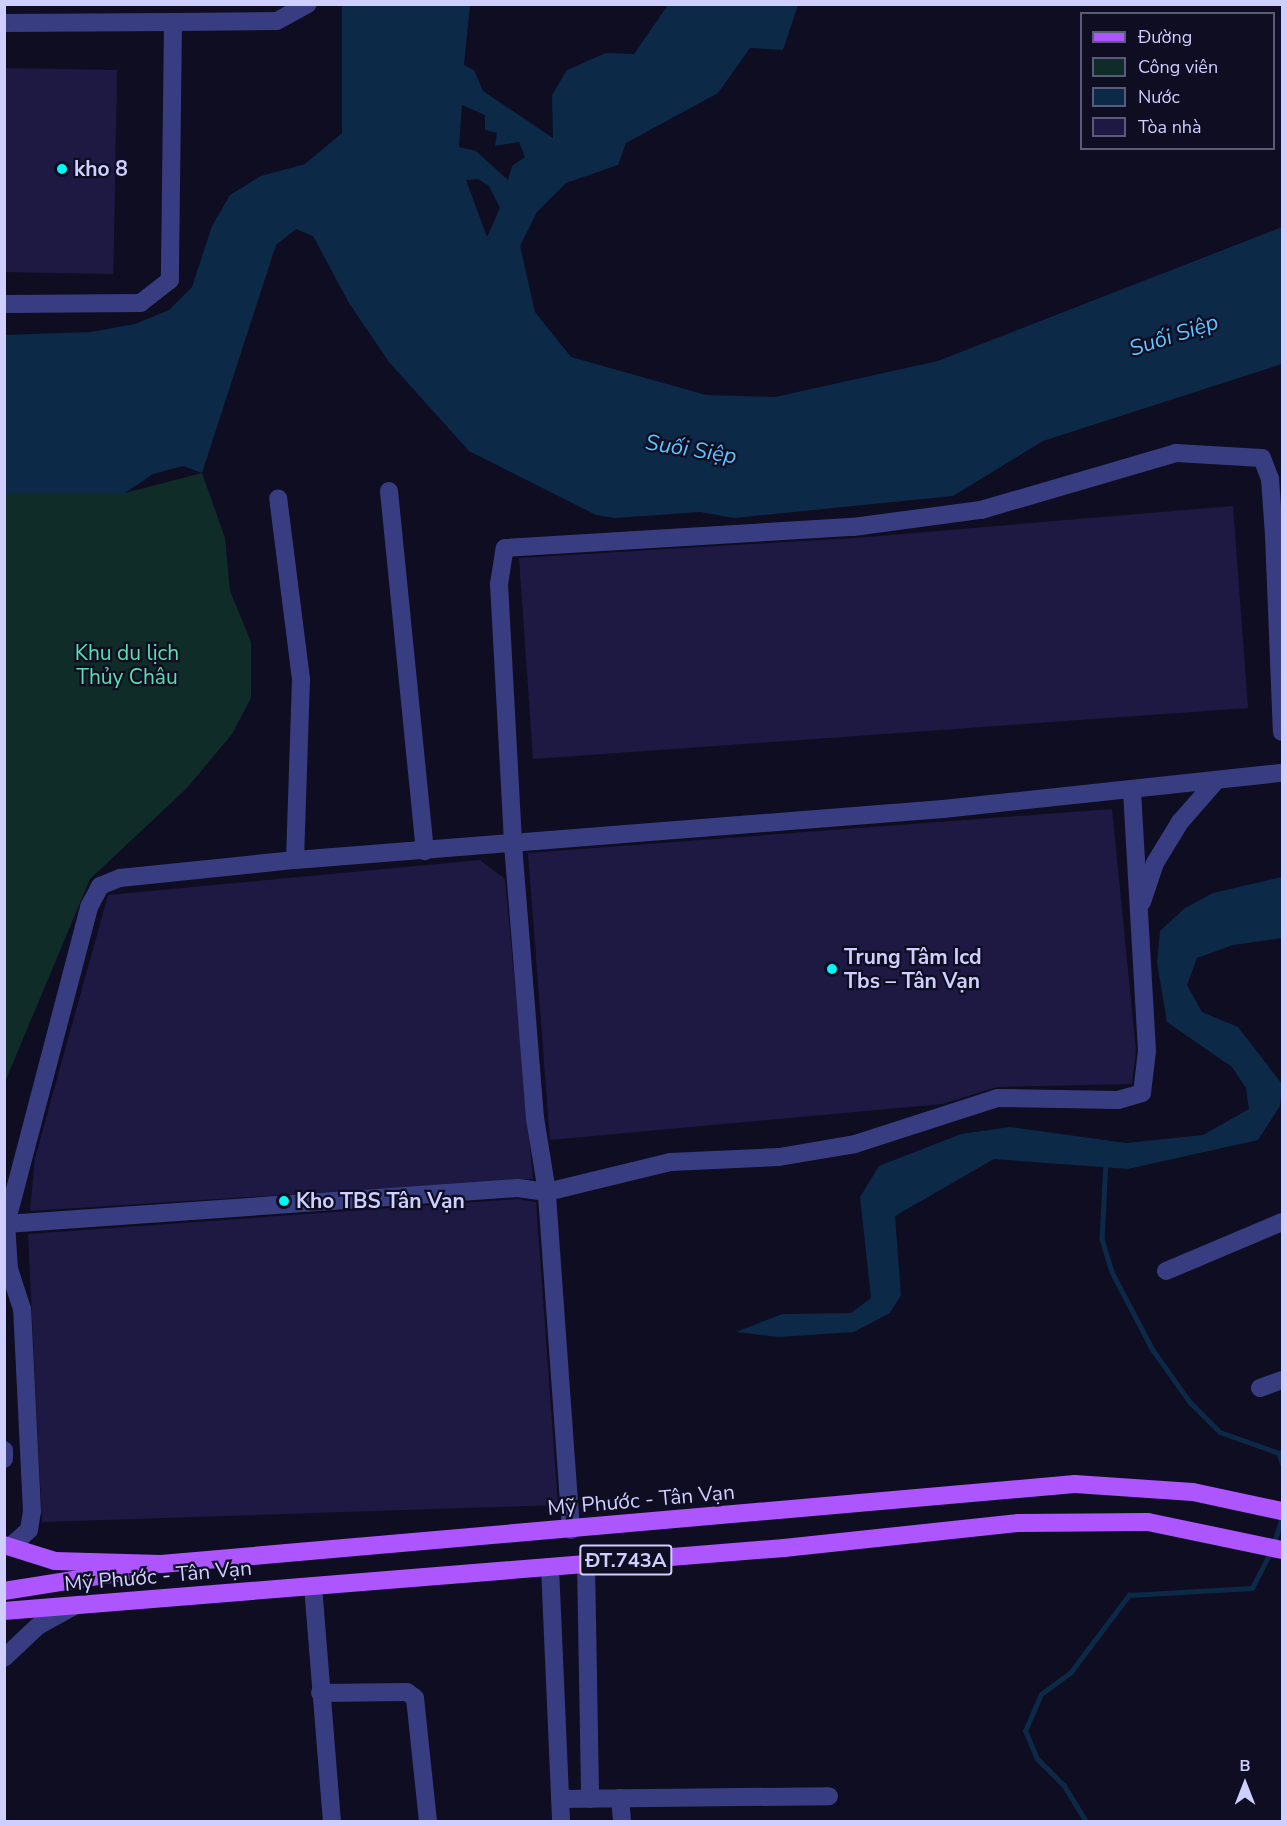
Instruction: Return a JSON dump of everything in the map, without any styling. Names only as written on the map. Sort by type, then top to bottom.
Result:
[{"type":"main road","name":"Mỹ Phước - Tân Vạn","points":[[6,1548],[55,1561],[161,1564],[571,1530],[1075,1484],[1193,1492],[1282,1511]]},
{"type":"main road","name":"Mỹ Phước - Tân Vạn","points":[[4,1611],[550,1567],[1066,1521],[1148,1522],[1282,1550]]},
{"type":"main road","name":"ĐT.743A","points":[[4,1592],[90,1579],[161,1564]]},
{"type":"main road","name":"ĐT.743A","points":[[4,1583],[90,1579]]},
{"type":"street","points":[[4,23],[277,21],[308,4]]},
{"type":"street","points":[[4,304],[141,303],[170,280],[173,22]]},
{"type":"street","points":[[571,1530],[547,1192],[534,1118],[513,842],[499,584],[505,548],[854,527],[981,510],[1176,453],[1262,458],[1271,490],[1282,732]]},
{"type":"street","points":[[389,491],[424,851]]},
{"type":"street","points":[[278,498],[301,679],[295,860]]},
{"type":"street","points":[[6,1548],[29,1530],[32,1511],[22,1310],[7,1275],[6,1224],[89,907],[100,886],[120,878],[295,860],[1132,792],[1282,773]]},
{"type":"street","points":[[1139,913],[1155,863],[1180,822],[1216,781]]},
{"type":"street","points":[[6,1224],[518,1188],[547,1192],[670,1162],[779,1157],[855,1144],[997,1098],[1118,1100],[1142,1093],[1146,1051],[1132,792]]},
{"type":"street","points":[[1166,1270],[1282,1222]]},
{"type":"street","points":[[1260,1388],[1282,1380]]},
{"type":"street","points":[[4,1450],[4,1459]]},
{"type":"street","points":[[586,1563],[590,1799]]},
{"type":"street","points":[[550,1567],[561,1821]]},
{"type":"street","points":[[313,1586],[332,1821]]},
{"type":"street","points":[[4,1658],[38,1626],[72,1607]]},
{"type":"street","points":[[320,1693],[407,1692],[415,1698],[428,1821]]},
{"type":"street","points":[[560,1799],[829,1796]]},
{"type":"street","points":[[620,1798],[622,1821]]},
{"type":"green space","name":"Khu du lịch Thủy Châu","points":[[202,473],[225,538],[230,591],[251,642],[251,698],[232,734],[187,788],[90,879],[5,1082],[5,493],[125,493]]},
{"type":"water","name":"Suối Siệp","points":[[342,5],[470,5],[464,65],[474,70],[483,91],[553,138],[552,95],[567,70],[606,53],[634,54],[668,5],[798,5],[783,50],[750,48],[718,93],[626,143],[618,165],[566,183],[537,212],[520,246],[535,312],[571,357],[706,395],[775,397],[938,361],[1282,227],[1282,364],[1043,441],[953,496],[734,518],[700,512],[615,518],[596,515],[469,451],[389,362],[349,303],[313,236],[296,229],[276,245],[202,473],[183,466],[153,474],[125,493],[5,493],[5,335],[91,332],[135,324],[169,310],[192,287],[212,226],[230,195],[261,176],[305,164],[342,133]],"holes":[[[462,105],[485,115],[485,130],[497,133],[495,146],[519,142],[525,157],[512,166],[508,180],[476,151],[459,147]],[[478,179],[489,186],[500,208],[487,237],[466,180]]]},
{"type":"water","points":[[1282,877],[1282,938],[1233,945],[1197,958],[1187,985],[1202,1012],[1238,1027],[1282,1084],[1280,1106],[1258,1140],[1128,1169],[994,1159],[895,1216],[901,1295],[890,1313],[854,1332],[779,1337],[736,1332],[782,1314],[851,1313],[871,1298],[860,1197],[879,1166],[961,1134],[1010,1127],[1126,1143],[1203,1135],[1249,1109],[1246,1088],[1232,1067],[1167,1022],[1157,963],[1160,931],[1185,908],[1213,893]]},
{"type":"building","name":"kho 8","points":[[4,68],[117,70],[113,274],[4,272]]},
{"type":"building","points":[[1233,506],[1248,708],[533,759],[519,558],[854,538]]},
{"type":"building","name":"Trung Tâm Icd Tbs – Tân Vạn","points":[[1112,809],[1136,1051],[1132,1084],[997,1087],[942,1104],[550,1140],[528,853]]},
{"type":"building","points":[[480,860],[505,879],[533,1179],[30,1211],[35,1158],[108,895]]},
{"type":"building","points":[[518,1199],[536,1202],[558,1505],[42,1522],[28,1234]]},
{"type":"waterway","points":[[1106,1161],[1102,1239],[1112,1272],[1153,1350],[1190,1402],[1220,1432],[1279,1453],[1282,1463]]},
{"type":"waterway","points":[[1274,1543],[1282,1517]]},
{"type":"waterway","points":[[1086,1822],[1064,1786],[1037,1759],[1025,1731],[1041,1694],[1070,1673],[1129,1595],[1252,1588],[1271,1551]]},
{"type":"place","name":"kho 8","points":[[62,169]]},
{"type":"place","name":"Trung Tâm Icd Tbs – Tân Vạn","points":[[832,969]]},
{"type":"place","name":"Kho TBS Tân Vạn","points":[[284,1201]]}]
